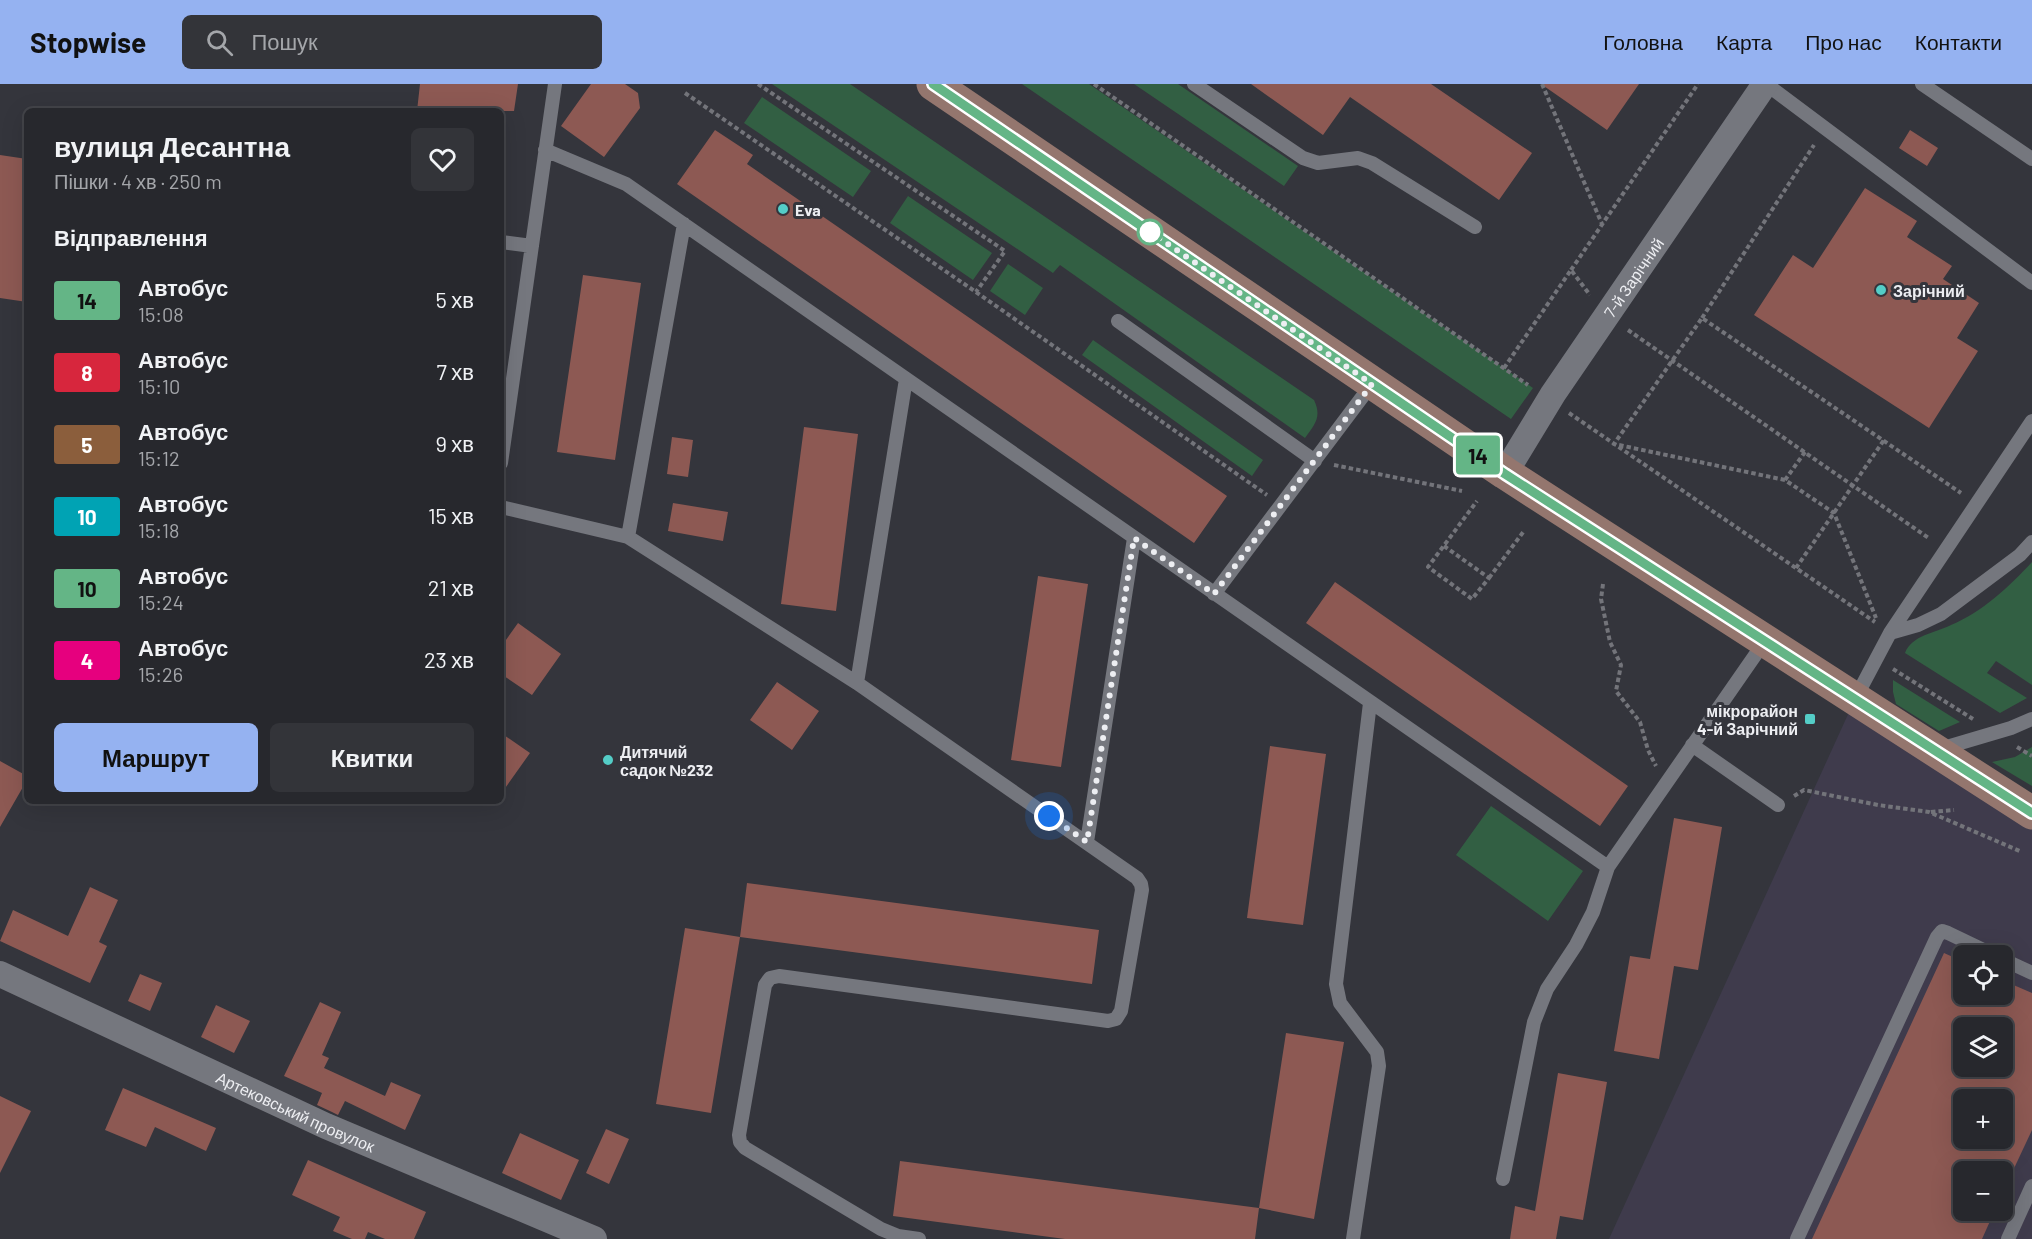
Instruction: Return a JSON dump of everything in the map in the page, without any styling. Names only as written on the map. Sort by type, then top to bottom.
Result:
[{"type":"main road","points":[[933,84],[1505,474],[2032,813]]},
{"type":"street","name":"7-й Зарічний","points":[[1505,474],[1549,399],[1766,84]]},
{"type":"street","name":"Артековський провулок","points":[[0,974],[326,1126],[594,1239]]},
{"type":"lane","points":[[504,442],[555,84]]},
{"type":"lane","points":[[1194,84],[1303,158],[1318,163],[1358,158],[1372,163],[1475,227]]},
{"type":"lane","points":[[1766,84],[2032,283]]},
{"type":"lane","points":[[1922,84],[2032,159]]},
{"type":"lane","points":[[545,150],[626,184],[1608,867]]},
{"type":"lane","points":[[628,537],[684,224]]},
{"type":"lane","points":[[504,242],[532,246]]},
{"type":"lane","points":[[1118,321],[1315,461]]},
{"type":"lane","points":[[857,683],[906,379]]},
{"type":"lane","points":[[1214,594],[1372,384]]},
{"type":"lane","points":[[1855,699],[1890,633],[2032,421]]},
{"type":"lane","points":[[504,508],[628,537],[857,683],[1087,842],[1137,878],[1141,884],[1142,890],[1121,1011],[1116,1019],[1096,1020],[779,976],[770,978],[765,986],[739,1136],[740,1142],[745,1148],[881,1229],[898,1236],[919,1239]]},
{"type":"lane","points":[[1087,842],[1134,538]]},
{"type":"lane","points":[[1890,633],[1918,625],[1941,614],[2020,555],[2032,542]]},
{"type":"lane","points":[[1503,1179],[1534,1022],[1547,989],[1593,912],[1608,867],[1765,641]]},
{"type":"lane","points":[[1353,1239],[1379,1066],[1377,1052],[1340,1003],[1336,984],[1370,703]]},
{"type":"lane","points":[[1935,751],[2032,719]]},
{"type":"lane","points":[[1692,745],[1778,805]]},
{"type":"lane","points":[[1797,1239],[1937,937],[1942,931],[1973,945]]},
{"type":"lane","points":[[2013,964],[2032,973]]},
{"type":"lane","points":[[2008,1239],[2032,1186]]},
{"type":"path","points":[[758,84],[1005,251],[976,292]]},
{"type":"path","points":[[1094,84],[1614,444],[1878,624],[1834,513],[1785,480],[1614,444]]},
{"type":"path","points":[[1542,84],[1602,225]]},
{"type":"path","points":[[1504,368],[1698,84]]},
{"type":"path","points":[[685,93],[1281,505]]},
{"type":"path","points":[[1614,444],[1702,318],[1826,128]]},
{"type":"path","points":[[1570,270],[1607,316],[1946,550]]},
{"type":"path","points":[[1702,318],[1977,504]]},
{"type":"path","points":[[1796,568],[1884,440]]},
{"type":"path","points":[[1785,480],[1805,452]]},
{"type":"path","points":[[1315,461],[1462,491]]},
{"type":"path","points":[[1477,501],[1428,567],[1472,599],[1524,531]]},
{"type":"path","points":[[1444,546],[1489,578]]},
{"type":"path","points":[[1603,584],[1601,599],[1611,642],[1621,665],[1616,691],[1640,722],[1648,750],[1656,766],[1668,780]]},
{"type":"path","points":[[1877,659],[2032,756]]},
{"type":"path","points":[[1778,805],[1804,790],[1878,805],[1929,812],[1954,810]]},
{"type":"path","points":[[1929,812],[2022,852]]},
{"type":"shaded area","points":[[1855,699],[2032,813],[2032,1239],[1609,1239]]},
{"type":"green space","points":[[772,84],[850,84],[1314,400],[1317,416],[1312,429],[1305,438],[1060,265],[1053,273]]},
{"type":"green space","points":[[1022,84],[1089,84],[1533,388],[1511,419]]},
{"type":"green space","points":[[1134,84],[1178,84],[1298,166],[1284,186]]},
{"type":"green space","points":[[762,97],[871,171],[853,197],[744,123]]},
{"type":"green space","points":[[908,196],[992,253],[973,280],[890,223]]},
{"type":"green space","points":[[1008,264],[1043,288],[1025,315],[990,291]]},
{"type":"green space","points":[[1093,340],[1263,460],[1252,476],[1082,355]]},
{"type":"green space","points":[[2032,562],[2032,685],[1996,661],[1987,673],[2027,698],[2000,713],[1905,653],[1918,638],[1962,620],[1984,606]]},
{"type":"green space","points":[[1893,680],[1960,722],[1939,731],[1896,704]]},
{"type":"green space","points":[[2032,747],[2032,786],[1992,762],[2015,757]]},
{"type":"green space","points":[[1491,806],[1583,871],[1548,921],[1456,855]]},
{"type":"building","points":[[420,84],[518,84],[514,111],[504,111],[504,108],[417,108]]},
{"type":"building","points":[[591,84],[625,84],[638,93],[640,108],[604,157],[561,126]]},
{"type":"building","points":[[1251,84],[1431,84],[1532,153],[1499,200],[1350,97],[1323,135]]},
{"type":"building","points":[[1541,84],[1639,84],[1607,130]]},
{"type":"building","points":[[715,130],[753,155],[747,164],[1227,496],[1194,543],[677,184]]},
{"type":"building","points":[[1910,130],[1938,148],[1927,166],[1899,148]]},
{"type":"building","points":[[0,155],[24,159],[24,302],[0,298]]},
{"type":"building","points":[[1865,188],[1917,221],[1907,237],[1952,266],[1943,279],[1979,303],[1957,338],[1978,351],[1929,428],[1754,315],[1793,255],[1813,268]]},
{"type":"building","points":[[583,275],[641,283],[615,460],[557,452]]},
{"type":"building","points":[[804,427],[858,434],[836,611],[781,604]]},
{"type":"building","points":[[672,437],[693,440],[688,477],[667,474]]},
{"type":"building","points":[[673,503],[728,512],[723,541],[668,531]]},
{"type":"building","points":[[1038,576],[1088,584],[1061,767],[1011,760]]},
{"type":"building","points":[[1335,582],[1628,786],[1600,826],[1306,623]]},
{"type":"building","points":[[518,623],[561,654],[532,695],[504,676],[504,643]]},
{"type":"building","points":[[777,682],[819,711],[792,750],[750,720]]},
{"type":"building","points":[[504,735],[530,753],[504,790]]},
{"type":"building","points":[[1270,746],[1326,754],[1303,925],[1247,918]]},
{"type":"building","points":[[0,761],[24,774],[24,785],[0,827]]},
{"type":"building","points":[[1674,818],[1722,827],[1698,970],[1674,966],[1659,1059],[1614,1051],[1630,956],[1650,959]]},
{"type":"building","points":[[747,883],[1099,930],[1092,984],[740,937]]},
{"type":"building","points":[[90,887],[118,900],[99,942],[107,946],[90,983],[0,941],[13,910],[68,936]]},
{"type":"building","points":[[685,928],[740,937],[711,1113],[656,1104]]},
{"type":"building","points":[[1944,953],[1953,957],[1953,1005],[2013,1005],[2013,985],[2032,993],[2032,1130],[2013,1171],[2013,1161],[1953,1161],[1953,1221],[1990,1221],[1982,1239],[1812,1239]]},
{"type":"building","points":[[140,974],[162,983],[150,1011],[128,1001]]},
{"type":"building","points":[[320,1002],[341,1012],[322,1055],[329,1058],[324,1068],[385,1096],[391,1082],[421,1095],[405,1130],[345,1101],[338,1115],[317,1105],[322,1093],[284,1076]]},
{"type":"building","points":[[216,1005],[250,1021],[234,1053],[201,1037]]},
{"type":"building","points":[[1286,1033],[1344,1042],[1314,1219],[1259,1208]]},
{"type":"building","points":[[1558,1073],[1607,1082],[1583,1220],[1560,1216],[1556,1239],[1510,1239],[1515,1206],[1535,1211]]},
{"type":"building","points":[[123,1088],[216,1128],[206,1151],[155,1127],[146,1147],[105,1130]]},
{"type":"building","points":[[0,1096],[31,1111],[0,1173]]},
{"type":"building","points":[[606,1129],[629,1139],[609,1184],[586,1173]]},
{"type":"building","points":[[520,1133],[579,1160],[561,1200],[502,1173]]},
{"type":"building","points":[[308,1160],[426,1212],[414,1239],[385,1239],[368,1232],[365,1239],[352,1239],[333,1231],[340,1217],[292,1195]]},
{"type":"building","points":[[900,1161],[1259,1208],[1255,1239],[1065,1239],[893,1216]]},
{"type":"bus line","name":"14","points":[[933,84],[1505,474],[2032,813]]},
{"type":"place","name":"Eva","points":[[783,209]]},
{"type":"place","name":"Зарічний","points":[[1881,290]]},
{"type":"place","name":"мікрорайон 4-й Зарічний","points":[[1810,719]]},
{"type":"place","name":"Дитячий садок №232","points":[[608,760]]},
{"type":"route","points":[[1049,816],[1087,842],[1134,538],[1214,594],[1372,384],[1146,229],[1150,232]]}]
